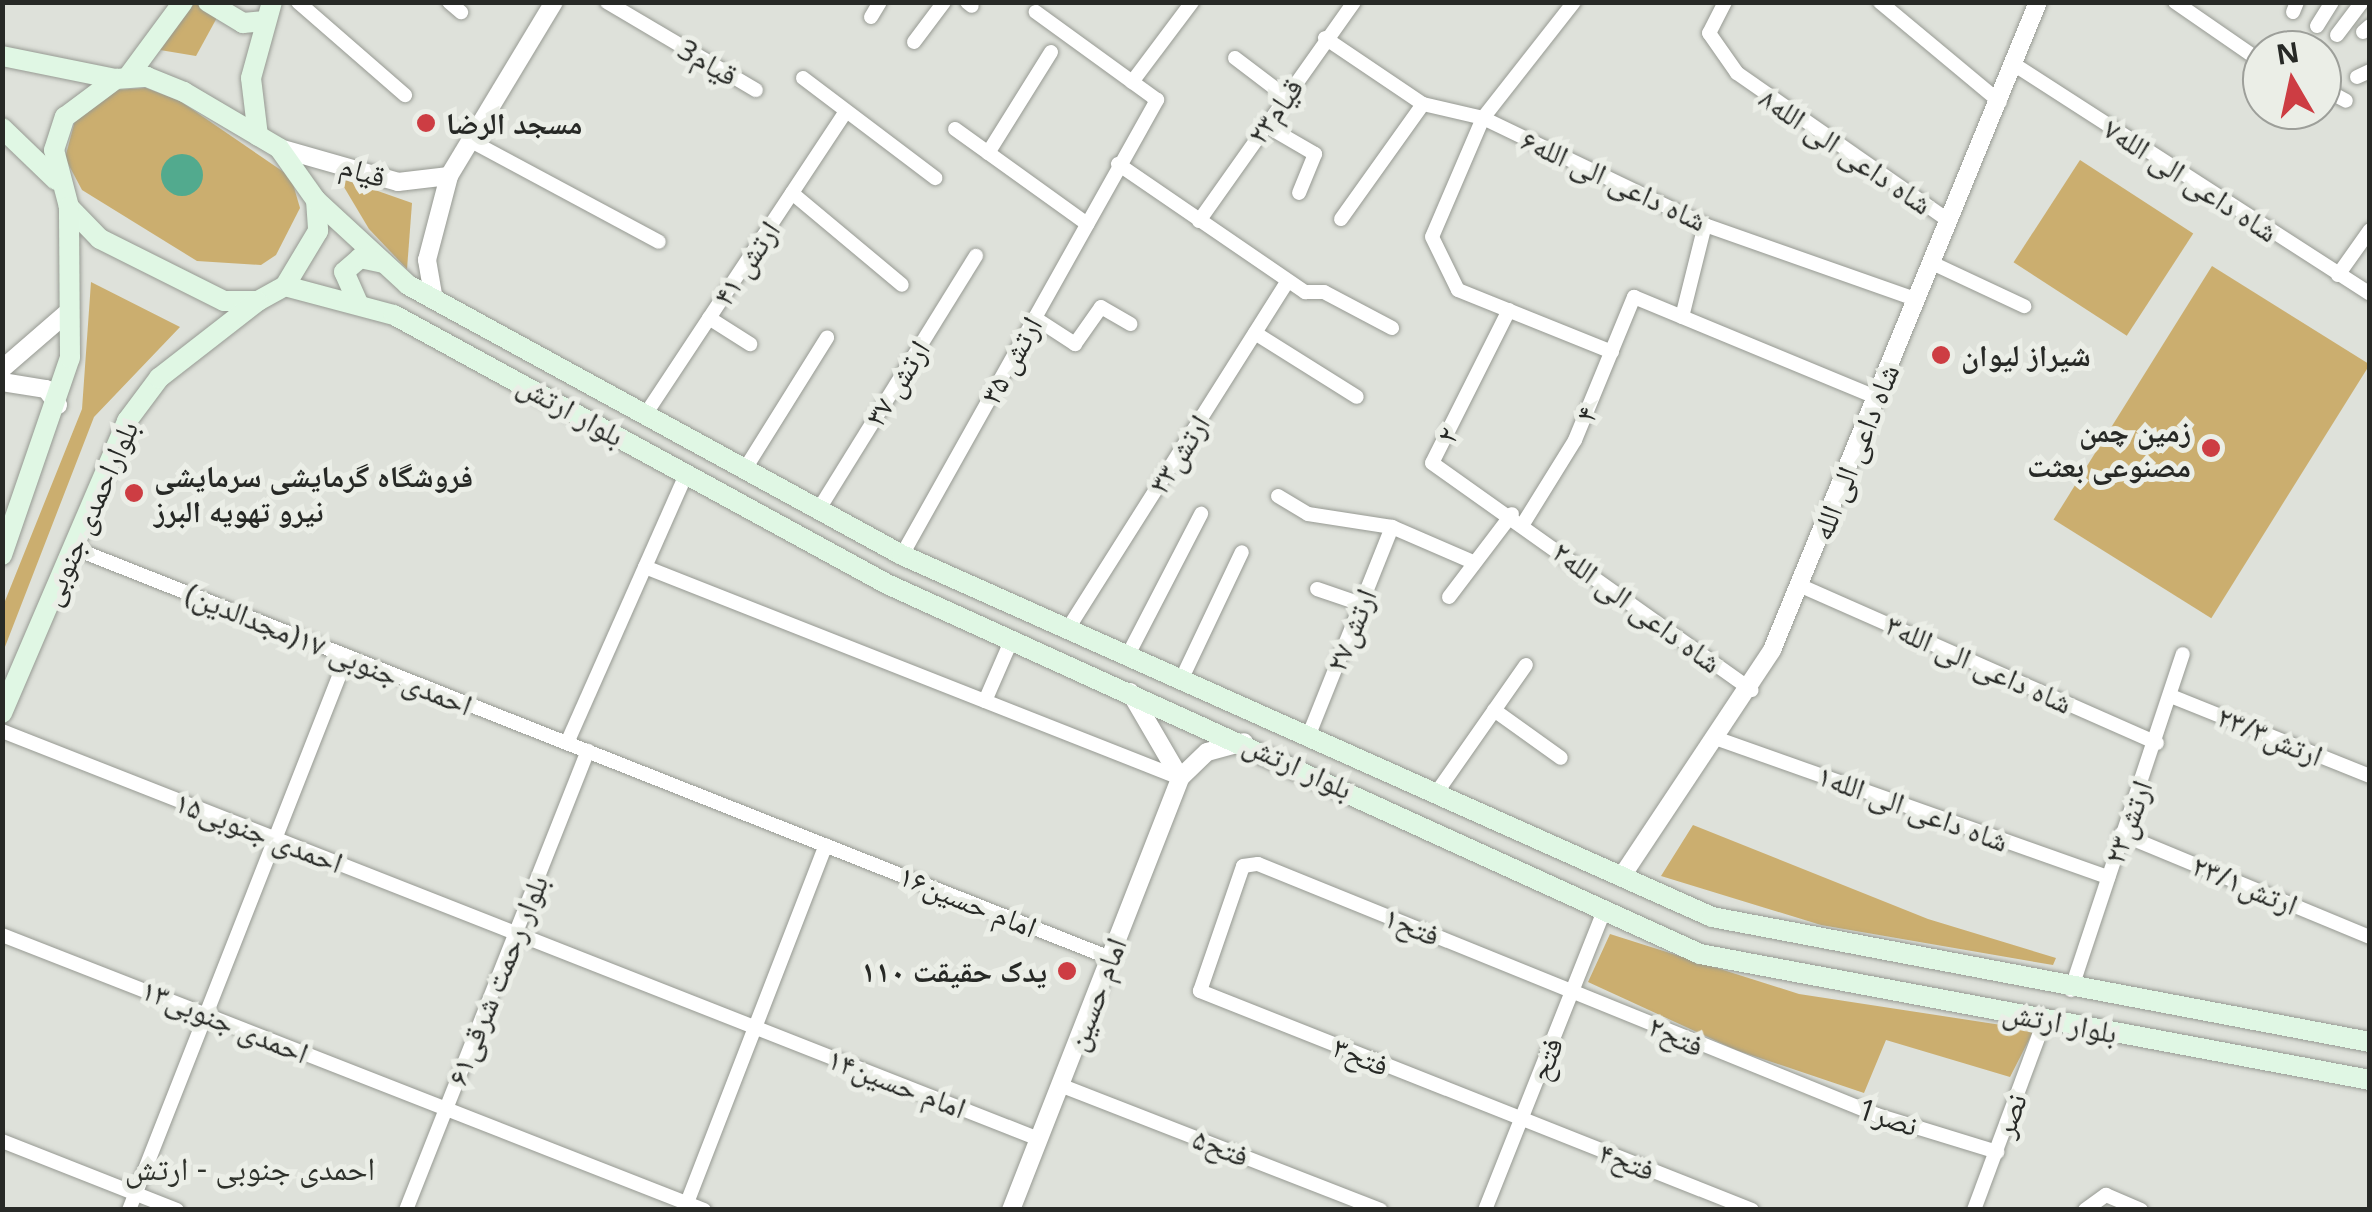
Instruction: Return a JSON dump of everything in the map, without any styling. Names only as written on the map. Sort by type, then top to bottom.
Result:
[{"type":"main road","points":[[56,180],[65,117],[122,78],[182,2]]},
{"type":"main road","points":[[208,2],[243,23],[269,12]]},
{"type":"main road","points":[[258,136],[251,78],[269,12]]},
{"type":"main road","points":[[2,56],[184,92],[279,148],[316,200],[318,231],[284,286],[258,300],[193,290],[100,238],[69,208],[56,180],[2,128]]},
{"type":"main road","name":"بلوار ارتش","points":[[316,200],[388,266],[434,300],[902,555],[1310,732],[1712,917],[2071,990],[2370,1042]]},
{"type":"main road","points":[[2,555],[58,405],[70,310],[69,208]]},
{"type":"main road","points":[[358,303],[343,282],[350,263],[370,257],[388,266]]},
{"type":"main road","name":"بلوار ارتش","points":[[284,286],[358,303],[686,475],[1012,639],[1246,741],[1700,954],[2370,1080]]},
{"type":"main road","name":"بلواراحمدی جنوبی","points":[[2,713],[126,421],[158,378],[258,300]]},
{"type":"street","points":[[298,2],[405,95]]},
{"type":"street","points":[[434,300],[428,260],[449,176],[554,2]]},
{"type":"street","name":"قیام3","points":[[607,2],[756,90]]},
{"type":"street","points":[[870,17],[880,2]]},
{"type":"street","points":[[914,42],[944,2]]},
{"type":"street","points":[[1036,12],[1132,82],[1189,7],[1172,2]]},
{"type":"street","name":"قیام۲۳","points":[[1198,221],[1354,2]]},
{"type":"street","points":[[1574,2],[1483,118],[1432,237],[1458,290],[1612,352]]},
{"type":"street","name":"شاه داعی الی الله۸","points":[[1724,2],[1709,33],[1762,96],[1948,220]]},
{"type":"street","points":[[1880,2],[2000,102]]},
{"type":"street","name":"شاه داعی الی الله","points":[[1622,876],[1751,690],[1801,586],[2038,2]]},
{"type":"street","points":[[2175,2],[2242,48]]},
{"type":"street","points":[[2317,26],[2332,2]]},
{"type":"street","points":[[2341,30],[2362,2]]},
{"type":"street","name":"شاه داعی الی الله۶","points":[[1326,38],[1422,104],[1483,118],[1704,225],[1915,299]]},
{"type":"street","points":[[988,152],[1050,52]]},
{"type":"street","points":[[1235,58],[1285,96]]},
{"type":"street","name":"شاه داعی الی الله۷","points":[[2014,65],[2370,294]]},
{"type":"street","points":[[803,78],[935,178]]},
{"type":"street","name":"ارتش ۳۵","points":[[902,555],[1157,100],[1132,82]]},
{"type":"street","points":[[2342,99],[2346,101]]},
{"type":"street","points":[[1341,218],[1422,104]]},
{"type":"street","name":"ارتش ۴۱","points":[[644,415],[846,111]]},
{"type":"street","points":[[1265,126],[1315,154],[1299,193]]},
{"type":"street","points":[[955,129],[1087,224]]},
{"type":"street","points":[[471,141],[659,242]]},
{"type":"street","name":"قیام","points":[[279,148],[398,182],[449,176]]},
{"type":"street","points":[[1118,164],[1288,281],[1392,328]]},
{"type":"street","points":[[792,193],[902,285]]},
{"type":"street","points":[[1704,225],[1682,317],[1878,398]]},
{"type":"street","points":[[2338,275],[2370,230]]},
{"type":"street","name":"ارتش ۳۷","points":[[818,510],[976,256]]},
{"type":"street","points":[[1932,263],[2024,306]]},
{"type":"street","name":"ارتش۳۳","points":[[1070,627],[1288,281]]},
{"type":"street","name":"۴","points":[[1449,597],[1475,563],[1518,519],[1575,440],[1634,297],[1682,317]]},
{"type":"street","points":[[1034,318],[1075,344],[1101,307],[1131,324]]},
{"type":"street","points":[[2,369],[70,310]]},
{"type":"street","name":"۲","points":[[1510,310],[1432,464],[1518,519]]},
{"type":"street","points":[[709,318],[750,344]]},
{"type":"street","points":[[1256,333],[1356,397]]},
{"type":"street","points":[[745,469],[827,338]]},
{"type":"street","points":[[2,382],[46,390],[58,405]]},
{"type":"street","points":[[567,743],[686,475]]},
{"type":"street","points":[[1278,496],[1308,514],[1392,527],[1475,563]]},
{"type":"street","points":[[1129,652],[1201,514]]},
{"type":"street","name":"شاه داعی الی الله۲","points":[[1518,519],[1751,690]]},
{"type":"street","name":"ارتش۲۷","points":[[1310,732],[1392,527]]},
{"type":"street","name":"احمدی جنوبی ۱۷(مجدالدین)","points":[[71,547],[588,751]]},
{"type":"street","points":[[1183,676],[1242,552]]},
{"type":"street","points":[[645,566],[1180,778]]},
{"type":"street","name":"شاه داعی الی الله۳","points":[[1801,586],[2157,742]]},
{"type":"street","points":[[1317,588],[1362,604]]},
{"type":"street","points":[[985,701],[1012,639]]},
{"type":"street","name":"ارتش۲۳","points":[[2071,990],[2184,654]]},
{"type":"street","points":[[129,1210],[347,656]]},
{"type":"street","points":[[1437,792],[1526,665]]},
{"type":"street","points":[[1130,691],[1180,778]]},
{"type":"street","name":"۲۳/۳ارتش","points":[[2171,696],[2370,776]]},
{"type":"street","points":[[1494,710],[1561,758]]},
{"type":"street","name":"احمدی جنوبی۱۵","points":[[2,731],[755,1027]]},
{"type":"street","name":"شاه داعی الی الله۱","points":[[1718,739],[2108,877]]},
{"type":"street","points":[[1180,778],[1207,752],[1246,741]]},
{"type":"street","name":"امام حسین۱۶","points":[[588,751],[1110,958]]},
{"type":"street","name":"بلوار رحمت شرقی۶۱","points":[[406,1210],[588,751]]},
{"type":"street","name":"امام حسین","points":[[1011,1210],[1180,778]]},
{"type":"street","name":"۲۳/۱ارتش","points":[[2121,834],[2370,937]]},
{"type":"street","points":[[686,1206],[826,845]]},
{"type":"street","name":"۱فتح","points":[[1200,991],[1250,864],[1573,991]]},
{"type":"street","name":"فتح","points":[[1485,1210],[1606,909]]},
{"type":"street","name":"احمدی جنوبی۱۳","points":[[2,935],[704,1210]]},
{"type":"street","name":"۳فتح","points":[[1200,991],[1522,1120]]},
{"type":"street","name":"۲فتح","points":[[1573,991],[1779,1078]]},
{"type":"street","name":"نصر","points":[[1974,1210],[2045,1019]]},
{"type":"street","name":"امام حسین۱۴","points":[[755,1027],[1039,1138]]},
{"type":"street","name":"1نصر","points":[[1779,1078],[1997,1152]]},
{"type":"street","name":"۵فتح","points":[[1060,1085],[1381,1210]]},
{"type":"street","name":"فتح۴","points":[[1522,1120],[1752,1210]]},
{"type":"street","points":[[2,1141],[177,1210]]},
{"type":"street","points":[[2085,1210],[2098,1196],[2141,1210]]},
{"type":"shaded area","points":[[195,3],[225,3],[196,56],[154,49]]},
{"type":"shaded area","points":[[146,88],[180,101],[291,177],[300,208],[276,255],[261,265],[197,261],[82,190],[65,158],[76,117],[114,90]]},
{"type":"shaded area","points":[[182,154],[197,160],[203,175],[197,190],[182,196],[167,190],[161,175],[167,160]]},
{"type":"shaded area","points":[[2080,160],[2193,234],[2127,336],[2014,262]]},
{"type":"shaded area","points":[[338,177],[412,203],[407,269],[369,229]]},
{"type":"shaded area","name":"زمین چمن مصنوعی بعثت","points":[[2212,266],[2370,365],[2211,618],[2054,520]]},
{"type":"shaded area","points":[[91,282],[180,327],[94,417],[3,652],[3,606],[82,409]]},
{"type":"shaded area","points":[[1693,825],[1928,919],[2056,958],[2053,965],[1821,925],[1661,876]]},
{"type":"shaded area","points":[[1610,934],[1799,994],[2034,1030],[2010,1077],[1886,1040],[1864,1093],[1736,1050],[1588,982]]},
{"type":"place","name":"مسجد الرضا","points":[[426,123]]},
{"type":"place","name":"شیراز لیوان","points":[[1941,355]]},
{"type":"place","name":"زمین چمن مصنوعی بعثت","points":[[2211,448]]},
{"type":"place","name":"فروشگاه گرمایشی سرمایشی نیرو تهویه البرز","points":[[134,493]]},
{"type":"place","name":"یدک حقیقت ۱۱۰","points":[[1067,971]]},
{"type":"district","name":"احمدی جنوبی - ارتش","points":[[250,1168]]}]
